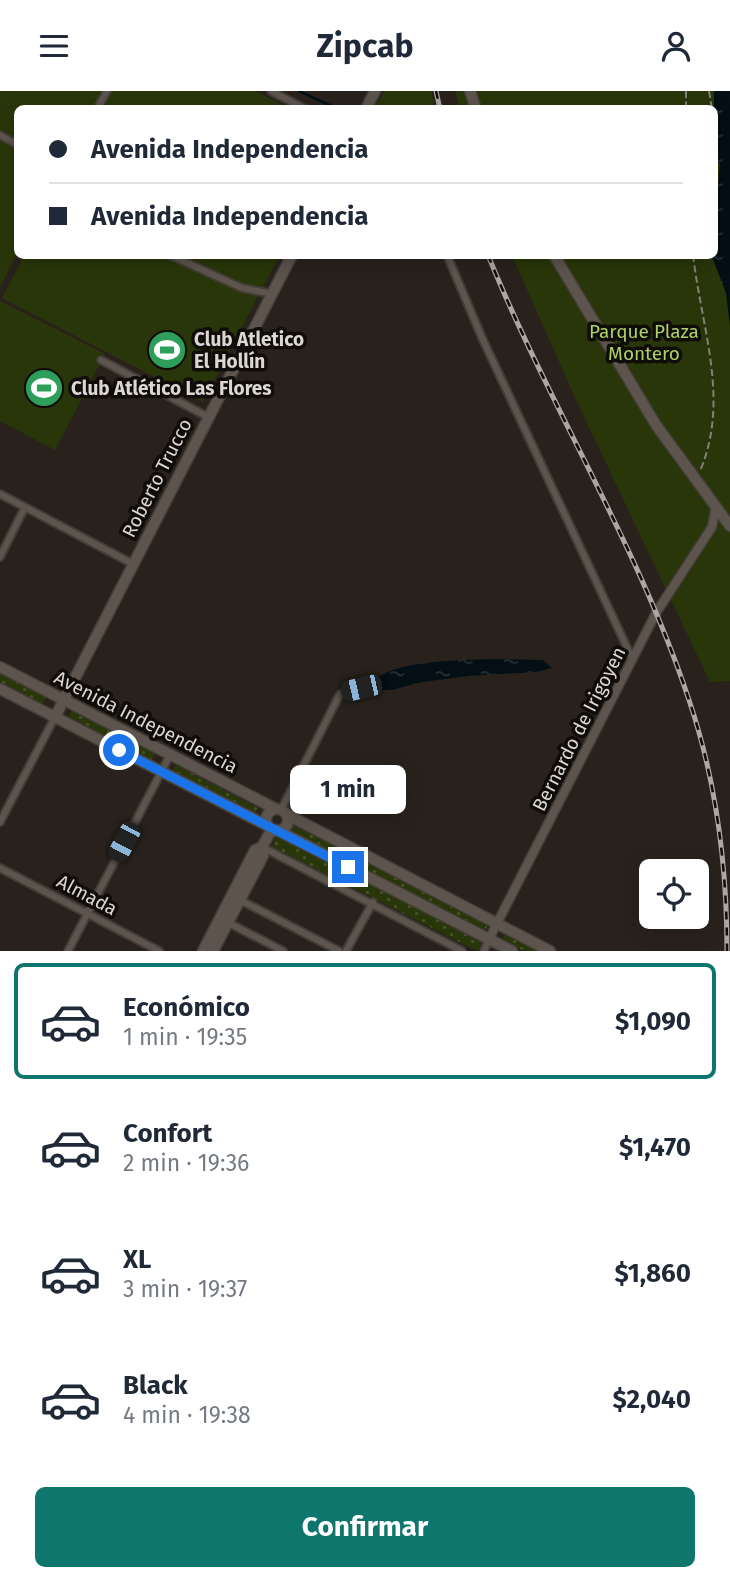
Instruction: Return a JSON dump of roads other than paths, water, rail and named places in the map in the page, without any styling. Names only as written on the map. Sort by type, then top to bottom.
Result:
[{"type":"main road","name":"Roberto Trucco","points":[[55,717],[290,259]]},
{"type":"main road","points":[[556,259],[656,425],[729,523]]},
{"type":"main road","name":"Avenida Independencia","points":[[0,667],[550,951]]},
{"type":"main road","name":"Avenida Independencia","points":[[0,689],[512,951]]},
{"type":"main road","points":[[213,951],[235,898],[263,856],[262,847],[272,829],[285,826],[281,811],[267,816],[272,829]]},
{"type":"main road","points":[[203,951],[224,920]]},
{"type":"street","points":[[271,91],[297,105]]},
{"type":"street","points":[[179,259],[242,288],[273,295]]},
{"type":"street","points":[[449,259],[483,340],[632,658]]},
{"type":"street","points":[[101,360],[208,417]]},
{"type":"street","points":[[0,494],[133,564]]},
{"type":"street","name":"Bernardo de Irigoyen","points":[[484,951],[632,658],[676,578],[712,527],[716,505]]},
{"type":"street","points":[[0,557],[26,507]]},
{"type":"street","name":"Bernardo de Irigoyen","points":[[712,527],[729,523]]},
{"type":"street","points":[[281,811],[340,694],[361,688]]},
{"type":"street","points":[[0,822],[55,717]]},
{"type":"street","points":[[68,951],[170,755]]},
{"type":"street","points":[[262,847],[373,902],[461,951]]},
{"type":"street","name":"Almada","points":[[0,868],[159,951]]},
{"type":"street","points":[[235,898],[339,951]]},
{"type":"street","points":[[346,951],[373,902]]},
{"type":"street","points":[[224,920],[283,951]]},
{"type":"water","points":[[714,91],[730,91],[730,327],[726,293],[713,259],[718,259],[720,163],[718,105],[714,105]]},
{"type":"water","points":[[497,659],[543,660],[552,668],[536,672],[422,682],[392,690],[377,690],[372,683],[382,675],[412,665]]},
{"type":"waterway","points":[[299,91],[329,105]]},
{"type":"railway","points":[[436,91],[439,105]]},
{"type":"railway","points":[[490,259],[538,366],[645,586],[689,700],[706,761],[718,824],[725,888],[727,951]]},
{"type":"place","name":"Club Atletico El Hollín","points":[[167,350]]},
{"type":"place","name":"Club Atlético Las Flores","points":[[44,388]]},
{"type":"park label","name":"Parque Plaza Montero","points":[[644,342]]}]
